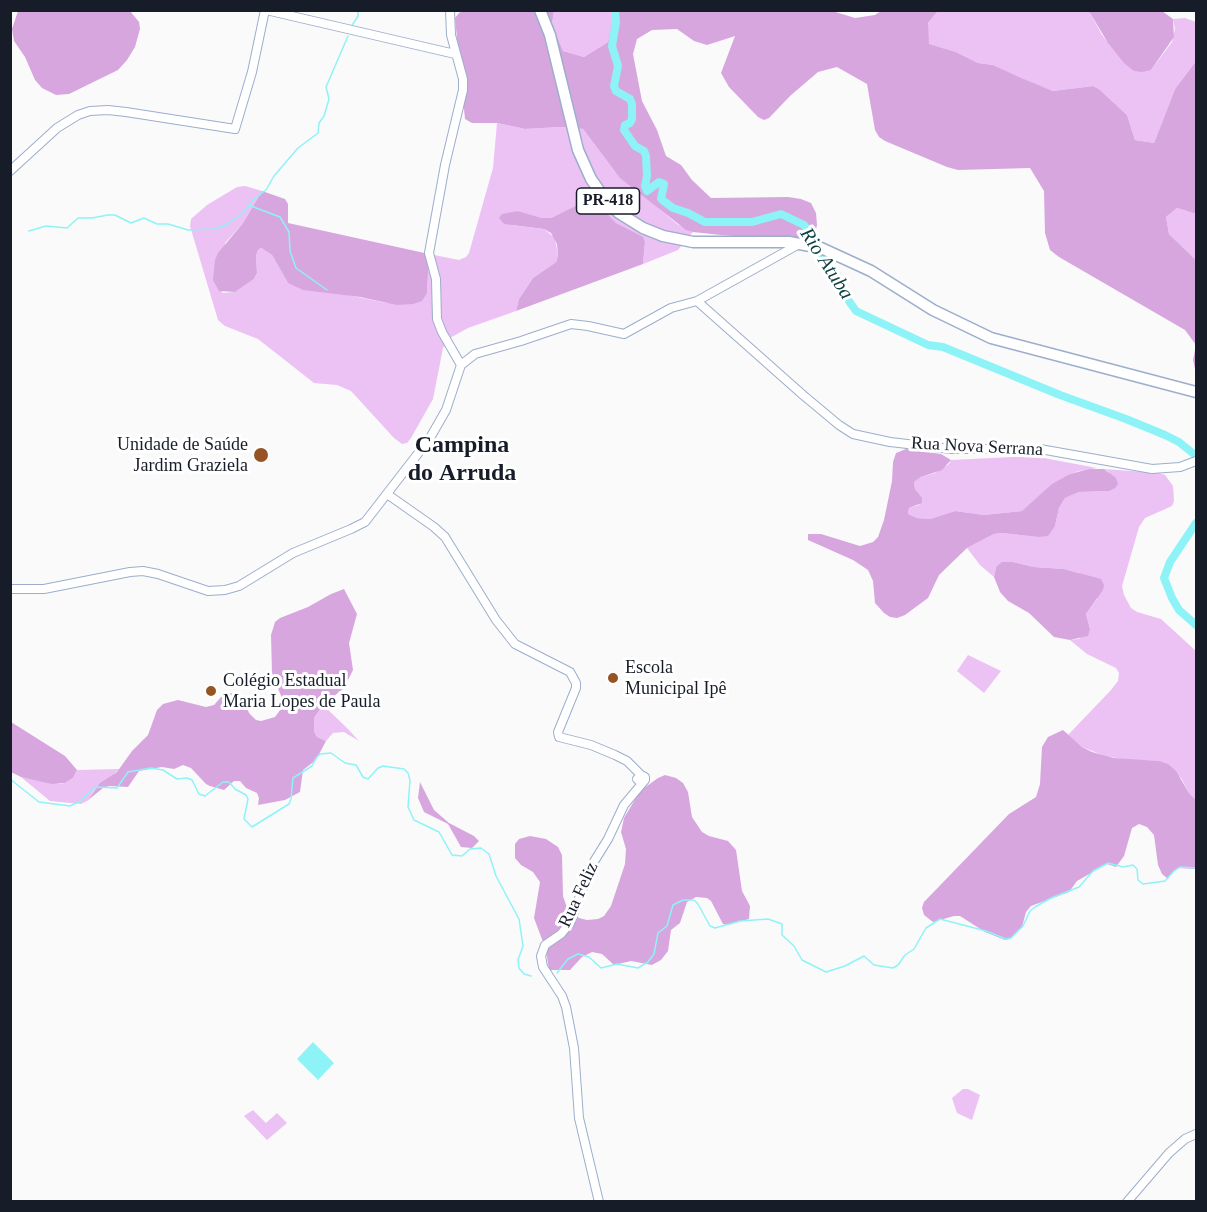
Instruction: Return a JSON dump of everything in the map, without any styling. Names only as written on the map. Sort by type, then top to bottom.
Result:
[{"type":"highway","name":"PR-418","points":[[540,10],[549,35],[578,150],[591,179],[619,213],[643,228],[663,236],[693,242],[810,245],[871,271],[933,310],[992,338],[1053,356],[1197,392]]},
{"type":"street","points":[[10,171],[57,128],[78,115],[90,111],[108,110],[235,129],[252,72],[266,10],[455,54]]},
{"type":"street","points":[[450,10],[451,35],[463,79],[463,90],[445,165],[429,253],[436,279],[437,319],[461,365]]},
{"type":"street","points":[[10,589],[44,589],[143,571],[208,591],[225,590],[244,584],[293,553],[365,522],[440,422],[461,365],[475,354],[571,324],[624,334],[671,308],[697,301],[810,245]]},
{"type":"street","name":"Rua Nova Serrana","points":[[697,301],[794,387],[853,434],[890,442],[951,449],[1040,449],[1152,469],[1185,465],[1197,461]]},
{"type":"street","name":"Rua Feliz","points":[[387,494],[445,537],[496,620],[515,644],[570,672],[576,688],[558,732],[559,737],[615,754],[630,765],[639,780],[608,839],[590,867],[570,923],[561,934],[545,945],[541,956],[543,967],[562,996],[566,1007],[574,1048],[579,1118],[599,1202]]},
{"type":"street","points":[[1127,1202],[1169,1153],[1185,1139],[1197,1134]]},
{"type":"shaded area","points":[[829,10],[855,18],[875,15],[881,11],[938,11],[928,23],[929,44],[956,52],[978,63],[993,65],[1053,91],[1093,86],[1127,115],[1135,140],[1154,143],[1175,89],[1196,61],[1196,214],[1177,208],[1166,217],[1169,234],[1196,260],[1196,345],[1185,330],[1050,250],[1045,233],[1044,191],[1030,168],[958,170],[885,141],[875,130],[867,84],[837,67],[818,72],[769,118],[764,120],[758,117],[729,87],[721,73],[735,36],[707,45],[694,41],[677,29],[652,30],[637,39],[633,54],[642,101],[657,130],[666,156],[681,165],[692,180],[711,198],[788,197],[811,203],[816,213],[817,225],[814,238],[808,242],[686,230],[620,178],[583,129],[561,127],[525,129],[497,123],[472,123],[465,119],[455,18],[463,11],[554,11],[552,24],[563,51],[584,57],[608,42],[614,11]]},
{"type":"shaded area","points":[[18,11],[130,11],[139,22],[140,29],[135,47],[118,70],[69,94],[56,95],[42,88],[35,80],[25,57],[14,41],[12,29]]},
{"type":"shaded area","points":[[554,11],[614,11],[608,42],[584,57],[563,51],[552,24]]},
{"type":"shaded area","points":[[938,11],[1084,11],[1090,13],[1102,35],[1114,50],[1151,70],[1172,42],[1175,29],[1173,19],[1185,18],[1196,22],[1196,61],[1175,89],[1154,143],[1135,140],[1127,115],[1093,86],[1053,91],[993,65],[978,63],[956,52],[928,44],[928,23]]},
{"type":"shaded area","points":[[1084,11],[1162,11],[1173,19],[1174,37],[1151,70],[1134,71],[1124,63],[1108,43],[1090,13]]},
{"type":"shaded area","points":[[497,123],[525,129],[561,127],[583,129],[615,171],[677,224],[693,232],[678,250],[643,264],[645,242],[616,223],[597,204],[590,202],[579,204],[551,218],[542,218],[517,211],[511,225],[544,229],[555,238],[558,256],[556,262],[533,278],[519,299],[516,311],[468,328],[448,339],[443,348],[433,399],[411,438],[407,443],[402,444],[351,391],[337,385],[314,383],[258,339],[225,326],[218,320],[190,226],[191,219],[207,205],[237,187],[245,186],[262,191],[243,223],[225,243],[222,293],[235,292],[254,279],[257,273],[256,256],[261,248],[272,255],[288,283],[387,303],[427,293],[429,254],[459,260],[469,253],[493,168]]},
{"type":"shaded area","points":[[262,191],[285,199],[288,204],[288,223],[429,254],[427,293],[422,301],[397,305],[360,297],[303,290],[288,283],[272,255],[261,248],[256,256],[257,273],[254,279],[235,292],[219,291],[213,280],[218,253],[243,223]]},
{"type":"shaded area","points":[[590,202],[601,207],[616,223],[643,237],[645,242],[643,264],[516,311],[519,299],[533,278],[556,262],[557,244],[551,233],[544,229],[504,224],[499,218],[502,214],[518,211],[542,218],[551,218],[579,204]]},
{"type":"shaded area","points":[[1177,208],[1196,214],[1196,260],[1169,234],[1166,217]]},
{"type":"shaded area","points":[[1196,345],[1196,374],[1193,360]]},
{"type":"shaded area","points":[[906,449],[941,454],[951,460],[942,470],[921,477],[914,482],[922,503],[909,508],[908,514],[917,518],[930,519],[955,511],[984,515],[1022,511],[1052,484],[1070,474],[1089,469],[1104,469],[1116,478],[1118,484],[1109,491],[1079,492],[1065,498],[1059,508],[1055,526],[1048,536],[994,534],[967,548],[939,575],[928,598],[905,615],[897,618],[890,617],[875,603],[873,581],[868,570],[853,560],[808,540],[808,534],[821,534],[860,546],[873,542],[878,537],[884,520],[896,453]]},
{"type":"shaded area","points":[[1033,456],[1097,468],[1070,474],[1022,511],[984,515],[955,511],[930,519],[917,518],[908,514],[909,508],[919,505],[921,498],[915,489],[914,482],[921,477],[935,473],[949,464],[951,460]]},
{"type":"shaded area","points":[[1104,469],[1158,473],[1165,475],[1173,486],[1172,506],[1145,518],[1139,527],[1122,586],[1131,608],[1161,619],[1196,651],[1196,800],[1189,793],[1181,778],[1159,761],[1128,760],[1105,756],[1082,747],[1068,735],[1111,690],[1118,681],[1119,673],[1116,668],[1087,654],[1070,640],[1079,639],[1090,628],[1086,614],[1097,599],[1079,573],[1013,562],[996,567],[994,577],[980,565],[967,548],[994,534],[1038,537],[1055,526],[1059,508],[1065,498],[1079,492],[1109,491],[1109,472]]},
{"type":"shaded area","points":[[1002,562],[1064,569],[1101,579],[1104,585],[1103,590],[1086,614],[1090,629],[1088,636],[1070,640],[1054,637],[1029,613],[1008,601],[1000,592],[994,577],[996,567]]},
{"type":"shaded area","points":[[344,589],[357,614],[349,643],[353,670],[344,688],[323,705],[314,718],[314,731],[317,737],[326,741],[316,760],[303,770],[300,792],[285,800],[258,805],[257,793],[246,788],[240,781],[234,781],[224,790],[206,784],[191,768],[183,765],[174,769],[162,767],[139,771],[128,787],[103,788],[87,801],[100,783],[117,772],[132,751],[148,735],[157,710],[163,704],[178,700],[206,707],[214,705],[221,697],[229,693],[238,694],[256,720],[275,717],[283,706],[272,674],[271,635],[275,622]]},
{"type":"shaded area","points":[[968,655],[1001,671],[984,693],[957,671]]},
{"type":"shaded area","points":[[323,705],[359,741],[344,732],[333,733],[326,741],[317,737],[314,731],[314,718]]},
{"type":"shaded area","points":[[11,722],[65,756],[77,770],[73,778],[65,783],[52,784],[21,777],[11,772]]},
{"type":"shaded area","points":[[1063,730],[1082,747],[1092,752],[1114,758],[1159,761],[1168,764],[1176,771],[1196,800],[1196,869],[1179,868],[1168,879],[1162,874],[1158,865],[1154,835],[1147,827],[1139,824],[1132,828],[1124,856],[1116,867],[1107,864],[1077,881],[1069,892],[1031,906],[1026,912],[1022,927],[1010,939],[1005,940],[985,932],[960,916],[933,922],[924,915],[922,908],[924,902],[1009,814],[1036,797],[1040,784],[1042,747],[1048,737]]},
{"type":"shaded area","points":[[120,769],[95,789],[87,801],[81,804],[50,801],[21,777],[60,784],[73,778],[77,770]]},
{"type":"shaded area","points":[[665,775],[683,783],[688,792],[692,817],[702,832],[728,841],[736,850],[742,891],[750,906],[749,919],[728,925],[723,924],[711,901],[707,898],[696,897],[687,902],[680,923],[671,930],[668,951],[661,960],[652,965],[631,961],[614,965],[602,954],[592,952],[582,957],[570,970],[549,970],[546,950],[534,918],[540,882],[533,872],[521,865],[515,858],[515,844],[519,839],[530,836],[546,839],[558,847],[562,855],[563,896],[567,908],[579,918],[598,919],[604,916],[611,906],[625,864],[626,849],[621,832],[624,818],[640,791]]},
{"type":"shaded area","points":[[420,782],[434,810],[449,823],[479,841],[472,848],[461,847],[448,824],[424,812],[418,798]]},
{"type":"shaded area","points":[[963,1089],[980,1095],[972,1120],[957,1113],[952,1098]]},
{"type":"shaded area","points":[[253,1110],[266,1123],[277,1113],[287,1123],[267,1140],[244,1116]]},
{"type":"water","points":[[313,1042],[334,1063],[318,1080],[297,1059]]},
{"type":"waterway","points":[[351,27],[358,16],[358,10]]},
{"type":"waterway","name":"Rio Atuba","points":[[615,10],[616,22],[612,46],[618,66],[614,86],[616,91],[630,99],[632,104],[632,119],[625,125],[624,130],[635,146],[644,151],[646,156],[645,186],[647,191],[659,182],[664,184],[661,199],[673,208],[705,222],[752,222],[781,214],[804,225],[817,242],[825,266],[837,275],[844,294],[856,311],[928,345],[943,347],[1165,435],[1179,442],[1196,458]]},
{"type":"waterway","points":[[29,231],[46,226],[67,228],[78,218],[108,215],[115,215],[131,223],[144,218],[157,224],[168,224],[188,230],[215,229],[227,224],[243,213],[254,199],[266,190],[274,176],[298,148],[318,133],[319,123],[324,116],[329,99],[326,87],[348,36]]},
{"type":"waterway","points":[[251,206],[280,217],[289,232],[290,251],[296,268],[327,290]]},
{"type":"waterway","name":"Rio Atuba","points":[[1196,523],[1170,562],[1164,578],[1179,610],[1196,625]]},
{"type":"waterway","points":[[10,779],[39,802],[70,806],[98,787],[117,788],[128,772],[151,768],[163,770],[177,779],[192,780],[199,794],[205,796],[223,782],[229,782],[235,789],[246,795],[248,799],[244,819],[252,827],[289,804],[293,778],[312,766],[320,754],[331,753],[345,763],[356,765],[363,777],[368,779],[383,766],[404,769],[410,780],[408,807],[414,820],[439,832],[452,855],[462,856],[470,849],[481,848],[489,854],[496,876],[519,919],[523,946],[518,960],[519,968],[524,974],[531,976]]},
{"type":"waterway","points":[[557,973],[568,959],[578,954],[589,957],[601,968],[617,964],[638,968],[648,962],[654,954],[658,933],[667,926],[673,905],[683,900],[694,900],[710,926],[715,928],[740,921],[768,919],[782,924],[782,935],[794,946],[802,960],[826,972],[845,966],[864,956],[874,965],[893,968],[914,949],[926,928],[940,919],[986,931],[1006,939],[1011,938],[1023,926],[1030,911],[1035,907],[1079,887],[1093,871],[1108,863],[1123,867],[1133,865],[1137,869],[1138,880],[1143,884],[1165,881],[1180,867],[1196,868]]},
{"type":"place","name":"Unidade de Saúde Jardim Graziela","points":[[261,455]]},
{"type":"place","name":"Escola Municipal Ipê","points":[[613,678]]},
{"type":"place","name":"Colégio Estadual Maria Lopes de Paula","points":[[211,691]]},
{"type":"district","name":"Campina do Arruda","points":[[462,460]]}]
